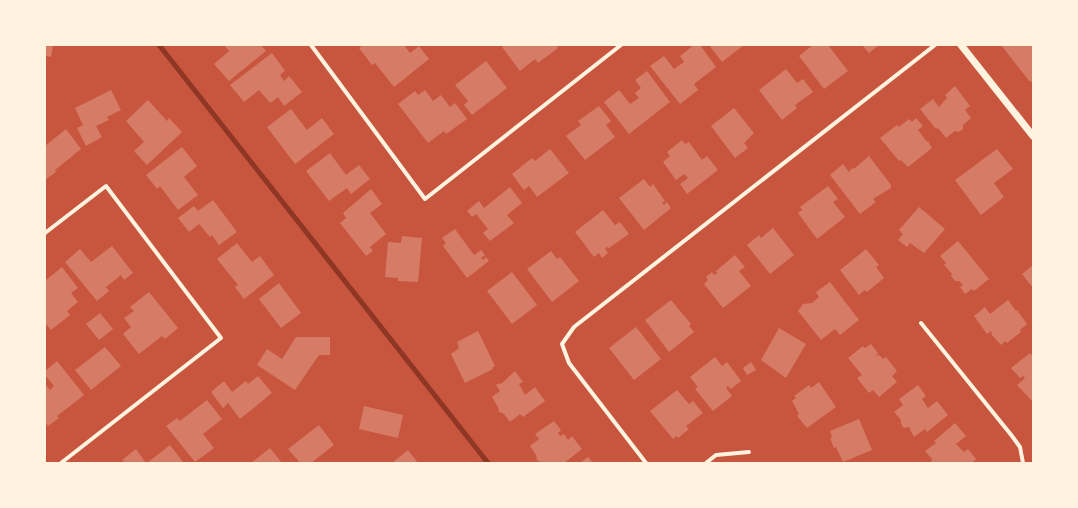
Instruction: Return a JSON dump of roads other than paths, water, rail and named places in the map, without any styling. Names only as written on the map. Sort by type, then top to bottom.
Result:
[{"type":"street","points":[[311,45],[425,199],[621,45]]},
{"type":"street","points":[[646,463],[568,363],[562,344],[574,327],[935,45]]},
{"type":"street","points":[[961,45],[1033,136]]},
{"type":"street","points":[[45,233],[106,186],[221,338],[60,463]]},
{"type":"street","points":[[921,323],[1012,436],[1020,447],[1023,463]]},
{"type":"street","points":[[706,463],[716,456],[749,452]]},
{"type":"waterway","points":[[159,45],[488,463]]}]
